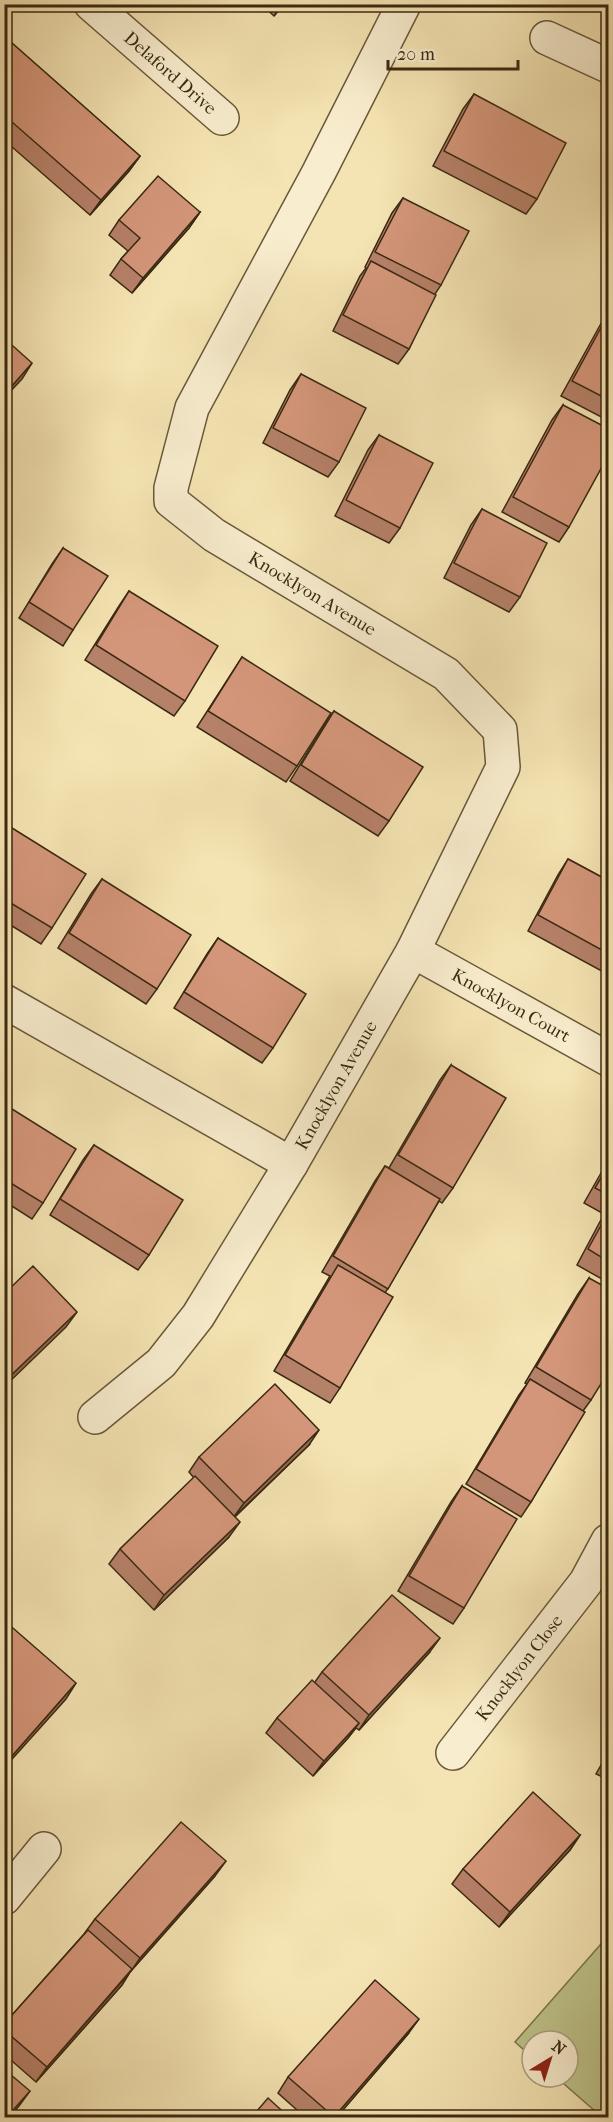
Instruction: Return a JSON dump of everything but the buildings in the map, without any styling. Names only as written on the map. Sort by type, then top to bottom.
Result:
[{"type":"street","name":"Delaford Drive","points":[[91,4],[222,118]]},
{"type":"street","name":"Knocklyon Avenue","points":[[95,1417],[161,1363],[198,1316],[291,1164],[414,951],[503,767],[500,730],[446,674],[214,535],[171,501],[171,488],[192,408],[320,172],[404,4]]},
{"type":"street","points":[[547,38],[609,66]]},
{"type":"street","name":"Knocklyon Court","points":[[414,951],[609,1059]]},
{"type":"street","name":"Knocklyon Avenue","points":[[4,1001],[291,1164]]},
{"type":"street","name":"Knocklyon Close","points":[[453,1753],[597,1588],[609,1541]]},
{"type":"street","points":[[4,1898],[44,1849]]},
{"type":"green space","points":[[608,1936],[608,2117],[603,2118],[570,2089],[580,2089],[580,2029],[526,2029]]},
{"type":"green space","points":[[520,2036],[520,2046],[515,2042]]}]
